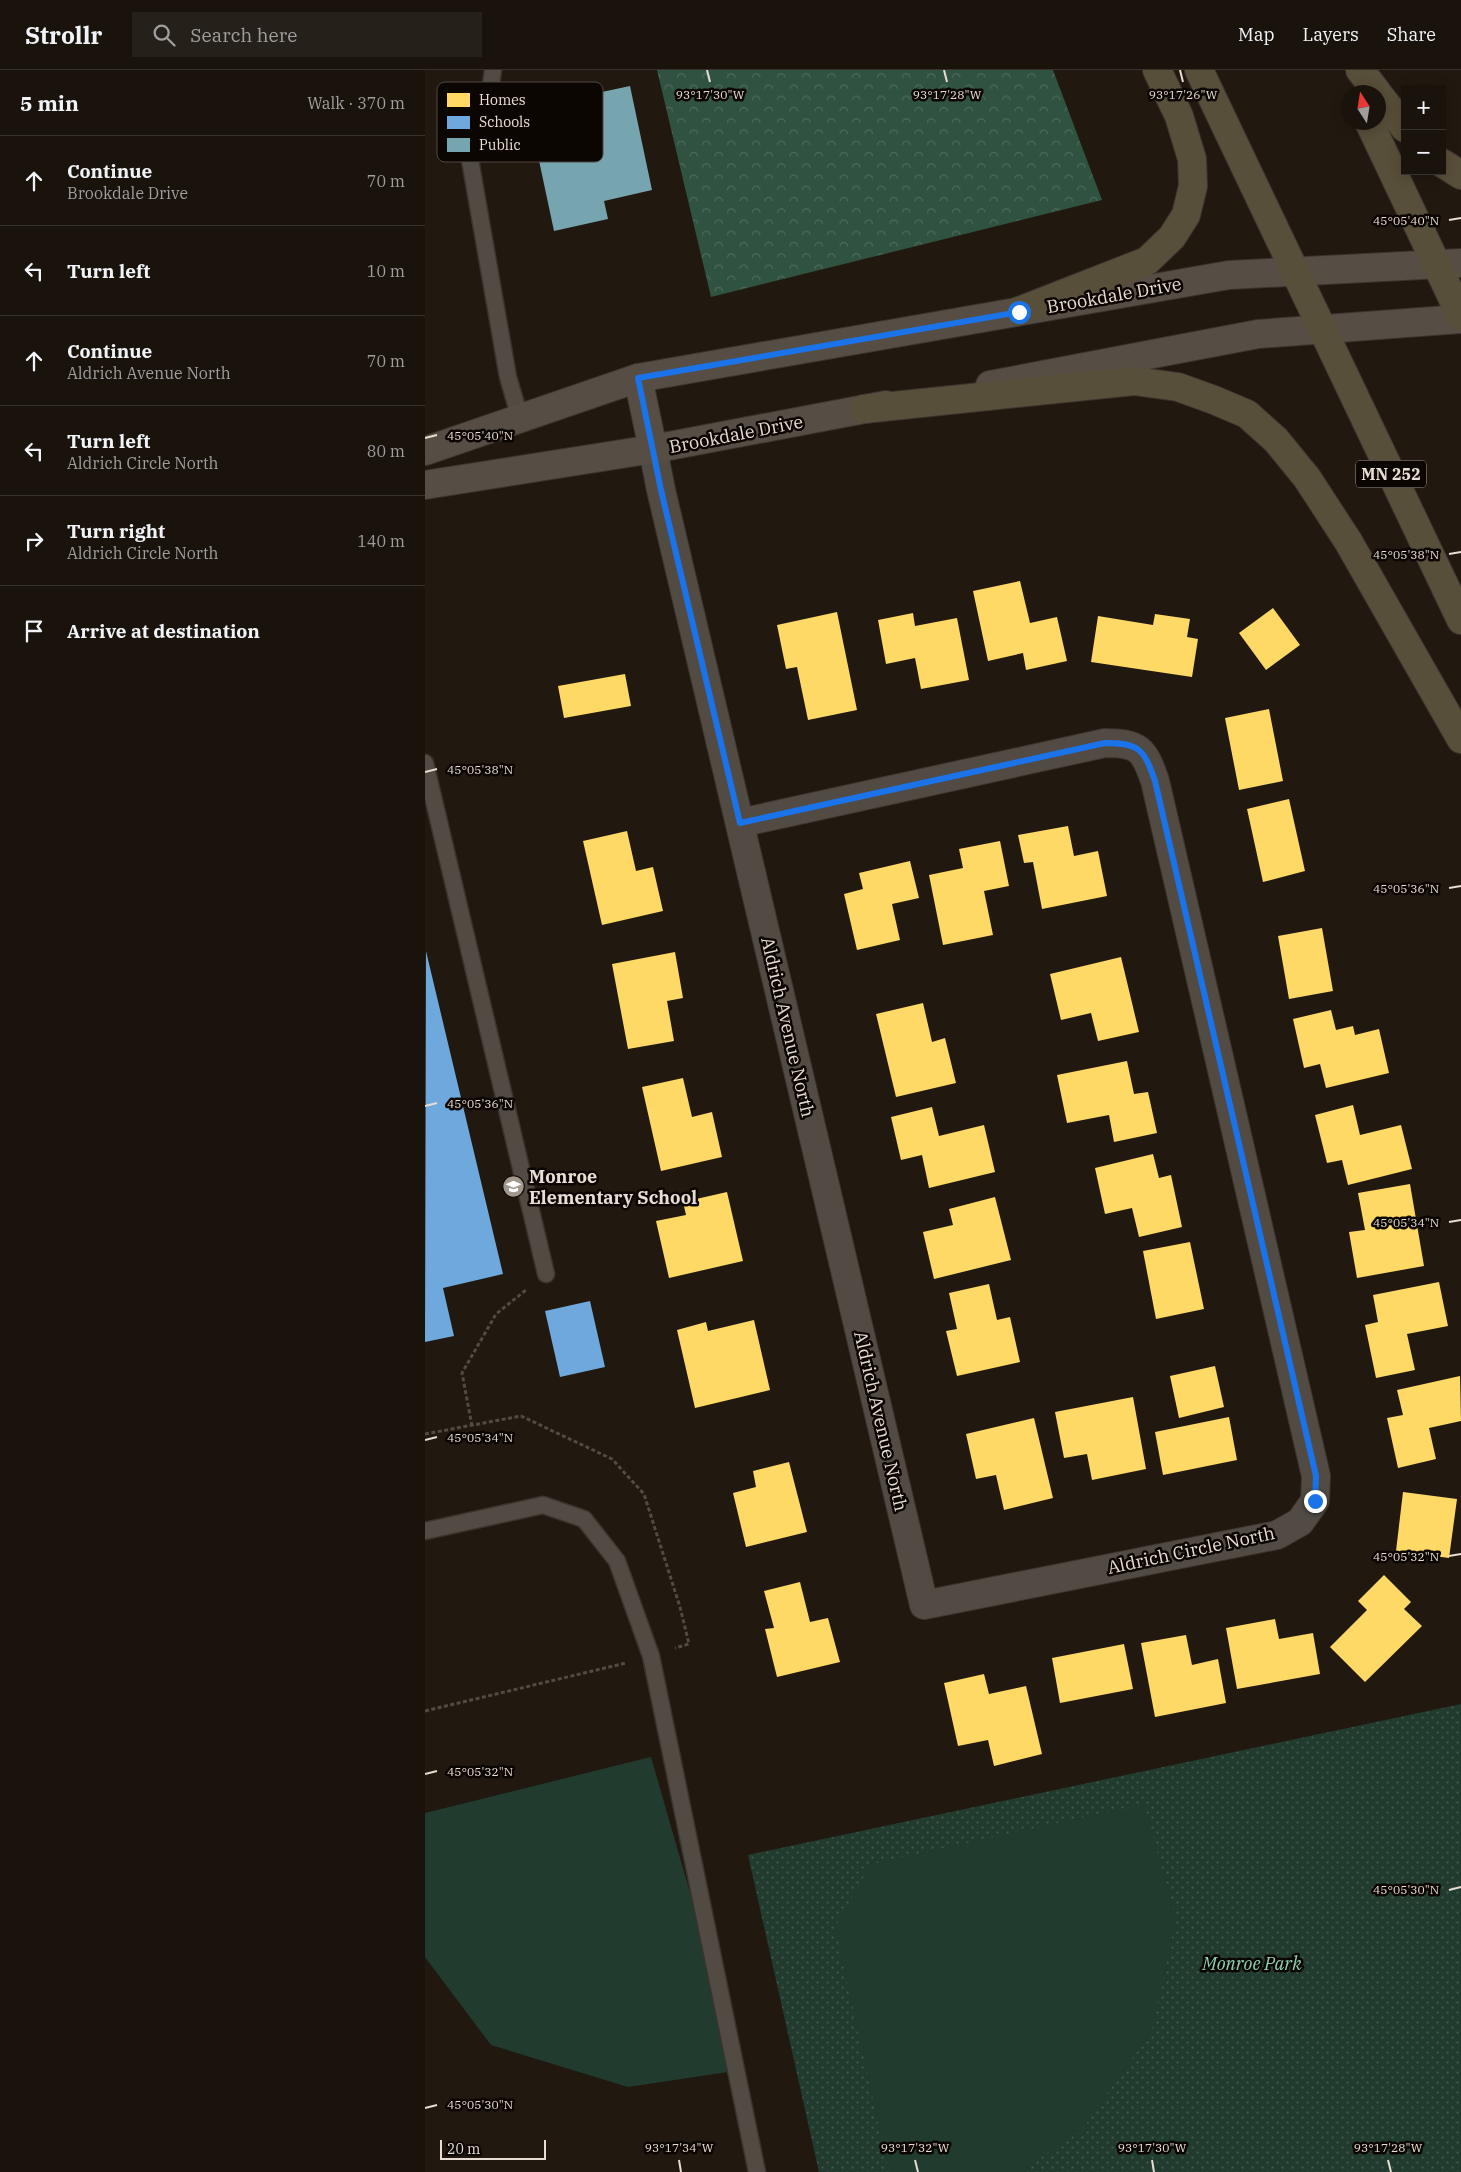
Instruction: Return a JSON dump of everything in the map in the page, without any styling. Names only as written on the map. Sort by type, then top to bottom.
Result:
[{"type":"highway","points":[[1019,312],[1147,261],[1172,237],[1186,215],[1193,186],[1192,159],[1179,116],[1157,70]]},
{"type":"highway","name":"MN 252","points":[[1199,70],[1320,328],[1461,620]]},
{"type":"highway","points":[[1344,70],[1352,85]]},
{"type":"highway","points":[[1360,70],[1371,85]]},
{"type":"highway","points":[[1386,104],[1401,123]]},
{"type":"highway","points":[[1374,130],[1449,263],[1461,318]]},
{"type":"highway","points":[[1446,166],[1461,175]]},
{"type":"highway","points":[[864,409],[1134,382],[1178,387],[1247,414],[1276,440],[1312,486],[1348,541],[1461,739]]},
{"type":"street","name":"Brookdale Drive","points":[[425,451],[638,378],[1229,275],[1449,263]]},
{"type":"street","name":"Brookdale Drive","points":[[425,485],[653,449],[1258,334],[1461,318]]},
{"type":"street","points":[[638,378],[653,449]]},
{"type":"street","name":"Aldrich Avenue North","points":[[653,449],[924,1605]]},
{"type":"street","name":"Aldrich Circle North","points":[[740,823],[1105,743],[1127,743],[1147,757],[1155,781],[1316,1476],[1315,1501],[1300,1522],[1277,1535],[924,1605]]},
{"type":"lane","points":[[470,162],[509,377],[520,418]]},
{"type":"lane","points":[[425,763],[546,1274]]},
{"type":"lane","points":[[425,1531],[543,1505],[584,1519],[617,1561],[651,1656],[757,2172]]},
{"type":"path","points":[[472,1426],[462,1373],[496,1314],[546,1274]]},
{"type":"path","points":[[425,1711],[611,1668]]},
{"type":"green space","points":[[657,70],[1053,70],[1102,200],[711,297]]},
{"type":"green space","name":"Monroe Park","points":[[1461,1704],[1461,2172],[819,2172],[748,1855]]},
{"type":"green space","points":[[651,1757],[741,2070],[628,2087],[491,2045],[425,1957],[425,1813]]},
{"type":"green space","points":[[1144,1804],[1176,1918],[1152,2030],[1081,2131],[1019,2172],[889,2172],[835,1927],[871,1864]]},
{"type":"building: Homes","points":[[1020,581],[1030,623],[1057,617],[1067,661],[1026,670],[1023,653],[988,661],[973,591]]},
{"type":"building: Homes","points":[[1273,608],[1300,645],[1266,670],[1239,633]]},
{"type":"building: Homes","points":[[837,612],[857,710],[808,720],[797,667],[786,669],[777,625]]},
{"type":"building: Homes","points":[[913,613],[915,626],[957,618],[969,680],[921,689],[915,658],[886,664],[878,620]]},
{"type":"building: Homes","points":[[1155,614],[1190,619],[1187,637],[1198,639],[1192,677],[1091,662],[1098,616],[1153,625]]},
{"type":"building: Homes","points":[[625,674],[631,706],[564,718],[558,686]]},
{"type":"building: Homes","points":[[1269,709],[1283,781],[1239,790],[1225,718]]},
{"type":"building: Homes","points":[[1289,799],[1305,871],[1263,882],[1247,809]]},
{"type":"building: Homes","points":[[1068,826],[1074,856],[1098,851],[1107,896],[1042,909],[1033,862],[1024,863],[1018,835]]},
{"type":"building: Homes","points":[[627,831],[636,871],[653,867],[663,911],[602,925],[583,841]]},
{"type":"building: Homes","points":[[1000,841],[1009,886],[984,891],[993,935],[943,945],[929,875],[963,868],[959,849]]},
{"type":"building: Homes","points":[[910,861],[919,898],[892,904],[900,940],[857,950],[844,894],[863,889],[859,873]]},
{"type":"building: Homes","points":[[1322,928],[1333,991],[1289,999],[1278,936]]},
{"type":"building: Homes","points":[[675,952],[683,998],[667,1001],[674,1041],[628,1049],[612,964]]},
{"type":"building: Homes","points":[[1121,957],[1139,1032],[1098,1041],[1091,1013],[1061,1020],[1050,974]]},
{"type":"building: Homes","points":[[923,1003],[932,1042],[945,1038],[956,1083],[896,1097],[876,1014]]},
{"type":"building: Homes","points":[[1331,1010],[1336,1030],[1353,1026],[1355,1035],[1379,1029],[1389,1073],[1326,1088],[1320,1064],[1304,1068],[1293,1019]]},
{"type":"building: Homes","points":[[1127,1061],[1134,1094],[1148,1092],[1157,1133],[1114,1142],[1109,1115],[1067,1123],[1057,1075]]},
{"type":"building: Homes","points":[[683,1078],[692,1117],[712,1112],[722,1157],[661,1171],[642,1087]]},
{"type":"building: Homes","points":[[1353,1105],[1360,1135],[1401,1125],[1412,1169],[1348,1185],[1342,1160],[1327,1163],[1315,1115]]},
{"type":"building: Homes","points":[[932,1107],[939,1136],[984,1125],[995,1172],[929,1188],[922,1155],[901,1160],[891,1117]]},
{"type":"building: Homes","points":[[1153,1154],[1159,1178],[1171,1175],[1182,1227],[1139,1237],[1132,1208],[1105,1214],[1095,1168]]},
{"type":"building: Homes","points":[[1410,1184],[1424,1266],[1357,1278],[1349,1232],[1365,1230],[1358,1193]]},
{"type":"building: Homes","points":[[727,1192],[743,1261],[669,1278],[656,1221],[686,1215],[683,1202]]},
{"type":"building: Homes","points":[[995,1197],[1011,1260],[934,1279],[923,1232],[953,1225],[949,1209]]},
{"type":"building: Homes","points":[[1190,1242],[1204,1309],[1156,1319],[1143,1251]]},
{"type":"building: Homes","points":[[1439,1282],[1448,1326],[1407,1334],[1415,1370],[1376,1378],[1365,1325],[1378,1322],[1373,1295]]},
{"type":"building: Homes","points":[[989,1284],[997,1320],[1010,1317],[1020,1362],[957,1376],[946,1331],[957,1329],[949,1293]]},
{"type":"building: Homes","points":[[754,1320],[770,1390],[695,1408],[677,1330],[706,1322],[708,1331]]},
{"type":"building: Homes","points":[[1215,1366],[1224,1407],[1179,1418],[1170,1376]]},
{"type":"building: Homes","points":[[1460,1376],[1461,1421],[1429,1428],[1436,1459],[1398,1468],[1387,1418],[1403,1415],[1397,1390]]},
{"type":"building: Homes","points":[[1133,1397],[1146,1469],[1092,1480],[1087,1454],[1064,1458],[1055,1412]]},
{"type":"building: Homes","points":[[1229,1417],[1237,1460],[1163,1475],[1155,1432]]},
{"type":"building: Homes","points":[[1034,1418],[1053,1498],[1004,1510],[996,1475],[976,1479],[966,1434]]},
{"type":"building: Homes","points":[[789,1462],[807,1532],[746,1547],[733,1493],[756,1487],[753,1471]]},
{"type":"building: Homes","points":[[1403,1492],[1457,1499],[1449,1558],[1396,1551]]},
{"type":"building: Homes","points":[[1384,1575],[1411,1602],[1404,1609],[1422,1626],[1365,1682],[1330,1647],[1367,1610],[1358,1601]]},
{"type":"building: Homes","points":[[800,1582],[810,1622],[828,1618],[840,1662],[777,1677],[765,1629],[774,1628],[764,1591]]},
{"type":"building: Homes","points":[[1275,1619],[1279,1639],[1313,1633],[1320,1674],[1237,1689],[1226,1628]]},
{"type":"building: Homes","points":[[1186,1635],[1192,1665],[1218,1659],[1226,1703],[1155,1717],[1141,1643]]},
{"type":"building: Homes","points":[[1124,1644],[1133,1689],[1060,1703],[1052,1658]]},
{"type":"building: Homes","points":[[984,1674],[989,1694],[1026,1686],[1042,1754],[994,1766],[988,1740],[958,1746],[944,1683]]},
{"type":"building: Schools","name":"Monroe Elementary School","points":[[426,951],[503,1274],[443,1288],[454,1336],[425,1342]]},
{"type":"building: Schools","points":[[590,1301],[605,1367],[560,1377],[545,1311]]},
{"type":"building: Public","points":[[630,86],[652,190],[604,201],[608,219],[554,231],[539,162],[603,162],[603,92]]},
{"type":"place","name":"Monroe Elementary School","points":[[513,1186]]},
{"type":"route","points":[[1019,312],[638,378],[661,490],[740,823],[1105,743],[1127,743],[1147,757],[1155,781],[1316,1476],[1315,1501]]}]
